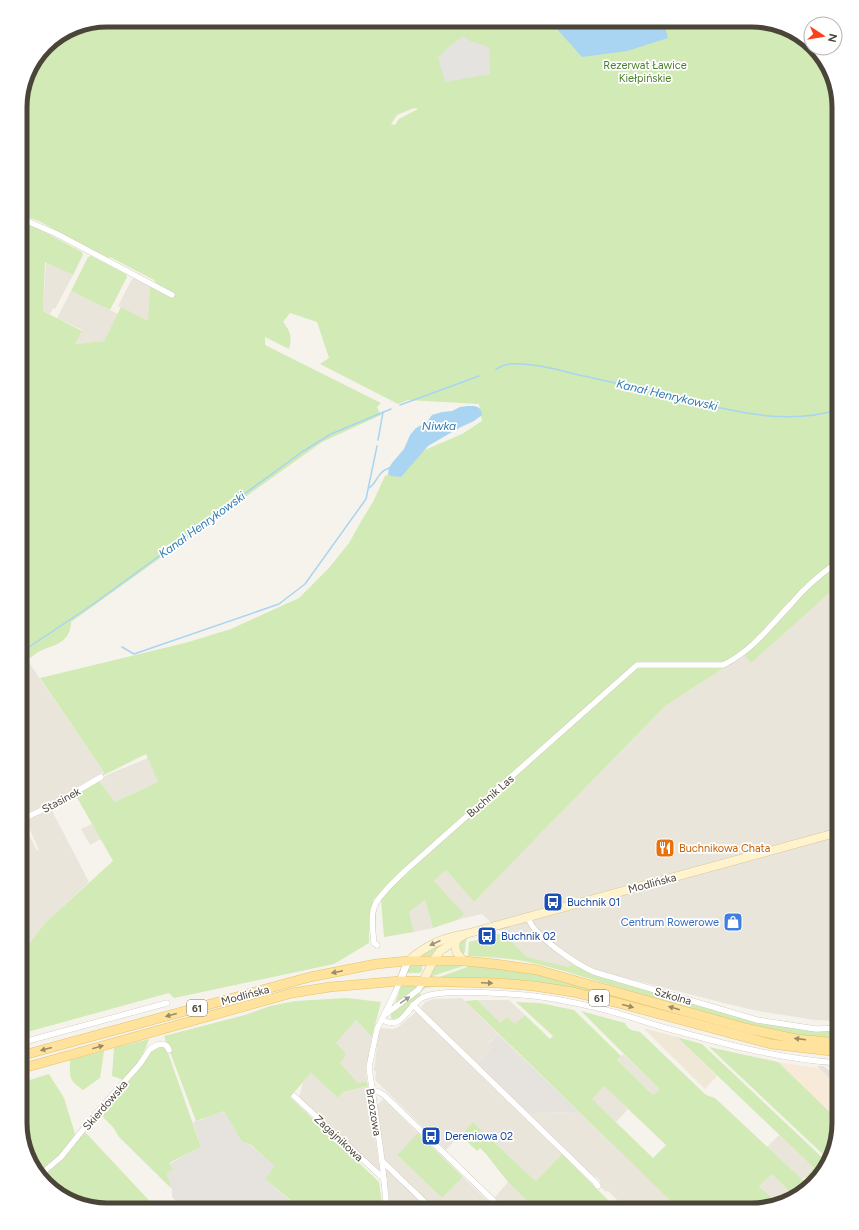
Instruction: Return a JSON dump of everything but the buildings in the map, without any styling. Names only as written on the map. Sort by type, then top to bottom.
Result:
[{"type":"main road","name":"Modlińska","points":[[27,1054],[310,977],[376,964],[408,961],[427,946],[452,936],[466,934],[832,834]]},
{"type":"main road","name":"Modlińska","points":[[423,982],[433,961],[440,951],[466,934]]},
{"type":"main road","points":[[457,939],[455,951],[465,961]]},
{"type":"main road","name":"61","points":[[408,961],[465,961],[537,970],[745,1028],[796,1039],[832,1042]]},
{"type":"main road","name":"Modlińska","points":[[27,1067],[292,993],[330,987],[400,981]]},
{"type":"main road","name":"61","points":[[400,981],[498,983],[534,986],[573,992],[771,1044],[832,1051]]},
{"type":"street","points":[[27,220],[172,295]]},
{"type":"street","name":"Buchnik Las","points":[[376,944],[372,922],[374,906],[401,875],[637,665],[723,665],[732,661],[759,640],[800,595],[832,568]]},
{"type":"street","name":"Stasinek","points":[[27,817],[51,806],[101,777]]},
{"type":"street","name":"Szkolna","points":[[528,917],[531,925],[561,952],[581,966],[594,972],[757,1020],[787,1026],[816,1029],[832,1028]]},
{"type":"street","points":[[400,981],[408,961]]},
{"type":"street","name":"Brzozowa","points":[[386,1203],[369,1067],[374,1037],[400,981]]},
{"type":"street","points":[[382,982],[392,988],[395,993]]},
{"type":"street","name":"Brzozowa","points":[[383,1018],[418,990],[423,982]]},
{"type":"street","points":[[383,1018],[391,1023],[397,1023],[413,1005],[424,997],[441,993],[509,994],[551,998],[590,1006],[754,1051],[832,1062]]},
{"type":"street","points":[[27,1041],[167,1003]]},
{"type":"street","points":[[413,1005],[598,1186]]},
{"type":"street","name":"Skierdowska","points":[[44,1172],[65,1152],[94,1116],[140,1064],[150,1049],[159,1044],[164,1044],[169,1050]]},
{"type":"street","points":[[371,1091],[379,1092],[384,1095],[496,1203]]},
{"type":"street","name":"Zagajnikowa","points":[[294,1096],[384,1179]]},
{"type":"street","points":[[382,1161],[426,1203]]},
{"type":"shaded area","points":[[464,36],[470,41],[489,47],[490,74],[445,82],[438,57],[452,44]]},
{"type":"shaded area","points":[[46,262],[73,275],[55,309],[53,308],[50,314],[43,311]]},
{"type":"shaded area","points":[[135,278],[150,286],[148,321],[118,306],[132,279]]},
{"type":"shaded area","points":[[71,291],[118,314],[104,341],[75,344],[82,330],[57,318]]},
{"type":"shaded area","points":[[832,588],[832,1021],[815,1020],[758,1011],[571,964],[569,967],[527,957],[482,914],[457,920],[463,914],[434,881],[446,870],[474,902],[665,706],[744,655],[751,662]]},
{"type":"shaded area","points":[[27,660],[104,772],[63,796],[27,814]]},
{"type":"shaded area","points":[[148,758],[158,782],[115,802],[99,781],[107,775]]},
{"type":"shaded area","points":[[51,809],[89,882],[47,921],[27,946],[27,830],[37,851],[39,850],[27,821]]},
{"type":"shaded area","points":[[92,824],[101,839],[90,845],[81,829]]},
{"type":"shaded area","points":[[425,900],[433,928],[414,932],[409,912]]},
{"type":"shaded area","points":[[462,998],[498,1034],[488,1043],[492,1047],[477,1063],[420,1009],[425,1002],[433,999]]},
{"type":"shaded area","points":[[477,1000],[509,1000],[525,1015],[515,1025],[501,1023]]},
{"type":"shaded area","points":[[416,1012],[562,1154],[536,1181],[473,1122],[446,1150],[375,1080],[376,1072],[374,1070],[378,1037],[381,1028],[393,1029],[398,1027]]},
{"type":"shaded area","points":[[356,1020],[372,1037],[366,1073],[367,1081],[358,1083],[340,1063],[336,1043]]},
{"type":"shaded area","points":[[643,1028],[677,1037],[717,1076],[705,1089]]},
{"type":"shaded area","points":[[498,1034],[579,1112],[528,1113],[500,1087],[477,1063],[492,1047],[488,1044]]},
{"type":"shaded area","points":[[623,1054],[659,1089],[653,1095],[617,1060]]},
{"type":"shaded area","points":[[778,1062],[818,1068],[832,1081],[832,1114]]},
{"type":"shaded area","points":[[817,1066],[824,1066],[828,1070],[832,1070],[832,1081]]},
{"type":"shaded area","points":[[311,1073],[338,1098],[343,1092],[368,1086],[379,1172],[299,1097],[303,1082]]},
{"type":"shaded area","points":[[604,1086],[628,1109],[616,1122],[591,1099]]},
{"type":"shaded area","points":[[383,1099],[418,1133],[397,1155],[442,1198],[463,1177],[490,1203],[429,1203],[384,1161],[376,1106]]},
{"type":"shaded area","points":[[224,1111],[242,1142],[249,1144],[276,1166],[265,1179],[293,1203],[178,1203],[172,1197],[172,1189],[167,1173],[173,1169],[169,1164],[201,1147],[193,1122]]},
{"type":"shaded area","points":[[579,1112],[673,1203],[621,1203],[608,1191],[606,1192],[599,1185],[600,1181],[597,1177],[594,1177],[528,1113]]},
{"type":"shaded area","points":[[779,1135],[814,1168],[802,1180],[767,1147]]},
{"type":"shaded area","points":[[385,1166],[423,1203],[389,1203]]},
{"type":"shaded area","points":[[772,1174],[790,1192],[782,1197],[773,1200],[759,1186]]},
{"type":"shaded area","points":[[508,1182],[529,1203],[501,1203],[495,1197]]},
{"type":"green space","name":"Rezerwat Ławice Kiełpińskie","points":[[102,27],[757,27],[777,31],[787,35],[803,46],[803,56],[813,56],[821,67],[829,87],[832,108],[832,590],[751,663],[744,655],[665,706],[474,902],[446,870],[434,881],[464,914],[457,920],[433,928],[425,900],[409,912],[414,932],[384,937],[381,901],[374,898],[369,921],[369,943],[334,964],[174,998],[169,993],[27,1032],[27,946],[47,921],[113,861],[75,794],[99,781],[115,802],[158,782],[146,754],[102,776],[104,772],[40,678],[185,643],[231,629],[299,598],[329,568],[349,543],[373,502],[385,476],[393,472],[420,452],[462,434],[482,421],[479,404],[408,400],[398,404],[320,364],[329,358],[317,322],[290,313],[283,322],[290,335],[289,349],[265,337],[265,345],[381,403],[377,407],[381,415],[322,442],[71,622],[71,628],[64,640],[42,650],[27,660],[27,223],[82,252],[83,255],[73,275],[45,262],[43,311],[82,331],[75,344],[104,341],[121,307],[148,321],[150,286],[157,285],[154,280],[110,257],[107,259],[39,221],[27,217],[27,102],[31,82],[38,67],[54,47],[67,38],[82,31]],"holes":[[[414,108],[418,109],[399,119],[395,125],[391,124],[397,115]]]},
{"type":"green space","points":[[91,256],[126,274],[127,277],[110,310],[71,291],[88,257]]},
{"type":"green space","points":[[496,934],[504,934],[527,957],[569,967],[571,964],[595,975],[763,1023],[808,1030],[832,1030],[832,1038],[787,1033],[736,1022],[542,965],[506,959],[468,956],[469,942]]},
{"type":"green space","points":[[467,939],[465,952],[463,955],[457,947],[461,941]]},
{"type":"green space","points":[[446,942],[430,957],[417,957],[424,951]]},
{"type":"green space","points":[[435,964],[463,964],[463,966],[433,976],[433,979],[428,979]]},
{"type":"green space","points":[[412,965],[422,966],[422,971],[419,973],[407,973],[409,967]]},
{"type":"green space","points":[[468,965],[533,973],[832,1044],[832,1048],[767,1039],[633,1003],[437,978],[467,967]]},
{"type":"green space","points":[[433,985],[432,987],[425,988],[420,993],[421,996],[400,1016],[394,1020],[391,1018],[391,1013],[425,986]]},
{"type":"green space","points":[[401,986],[418,986],[415,990],[395,1004]]},
{"type":"green space","points":[[347,998],[381,1002],[372,1037],[356,1020],[336,1043],[346,1054],[340,1063],[358,1083],[367,1081],[368,1086],[343,1092],[338,1098],[311,1073],[290,1097],[379,1182],[382,1203],[294,1203],[265,1179],[275,1166],[250,1144],[242,1142],[224,1111],[196,1121],[164,1036],[245,1015],[270,1006],[296,1001]]},
{"type":"green space","points":[[477,1000],[501,1023],[507,1017],[515,1024],[525,1015],[550,1039],[553,1036],[516,1002],[540,1003],[574,1010],[621,1056],[617,1060],[653,1095],[659,1089],[581,1011],[625,1023],[629,1029],[640,1032],[706,1095],[715,1098],[805,1182],[791,1193],[772,1174],[759,1186],[773,1200],[772,1200],[752,1203],[673,1203],[465,1001]],"holes":[[[604,1086],[666,1145],[653,1158],[592,1099]]]},
{"type":"green space","points":[[677,1037],[702,1044],[823,1159],[815,1172],[808,1179],[805,1177],[814,1168]]},
{"type":"green space","points":[[149,1039],[135,1066],[124,1080],[112,1076],[114,1048]]},
{"type":"green space","points":[[154,1047],[163,1047],[167,1050],[201,1147],[169,1163],[173,1169],[167,1173],[172,1189],[119,1137],[113,1127],[99,1113]]},
{"type":"green space","points":[[709,1047],[778,1062],[832,1114],[831,1133],[825,1156]]},
{"type":"green space","points":[[104,1051],[100,1078],[83,1090],[71,1078],[70,1060]]},
{"type":"green space","points":[[49,1074],[64,1098],[75,1134],[60,1156],[43,1171],[33,1153],[28,1133],[27,1081]]},
{"type":"green space","points":[[473,1122],[536,1181],[562,1154],[611,1203],[529,1203],[508,1182],[480,1148],[477,1151],[460,1135],[467,1129],[466,1127],[467,1128]]},
{"type":"green space","points":[[85,1132],[151,1203],[102,1203],[87,1200],[67,1192],[58,1186],[44,1172]]},
{"type":"green space","points":[[418,1133],[463,1177],[442,1198],[397,1155]]},
{"type":"water","points":[[555,27],[665,27],[668,38],[627,51],[582,57]]},
{"type":"water","name":"Niwka","points":[[467,406],[475,406],[479,408],[482,415],[474,421],[428,446],[401,477],[391,476],[388,474],[392,463],[404,449],[410,435],[416,428],[427,422],[432,415]]},
{"type":"waterway","name":"Kanał Henrykowski","points":[[496,369],[510,364],[526,364],[544,367],[737,412],[758,415],[799,417],[832,411]]},
{"type":"waterway","name":"Kanał Henrykowski","points":[[400,405],[479,376]]},
{"type":"waterway","name":"Kanał Henrykowski","points":[[27,648],[92,605],[302,452],[331,434],[391,409]]},
{"type":"waterway","points":[[378,440],[383,412]]},
{"type":"waterway","points":[[122,647],[134,654],[279,604],[305,584],[366,499],[377,446]]},
{"type":"waterway","points":[[369,488],[379,475],[389,468]]},
{"type":"place","name":"Buchnikowa Chata","points":[[665,848]]},
{"type":"place","name":"Buchnik 01","points":[[553,902]]},
{"type":"place","name":"Centrum Rowerowe","points":[[733,922]]},
{"type":"place","name":"Buchnik 02","points":[[487,936]]},
{"type":"place","name":"Dereniowa 02","points":[[431,1136]]}]
